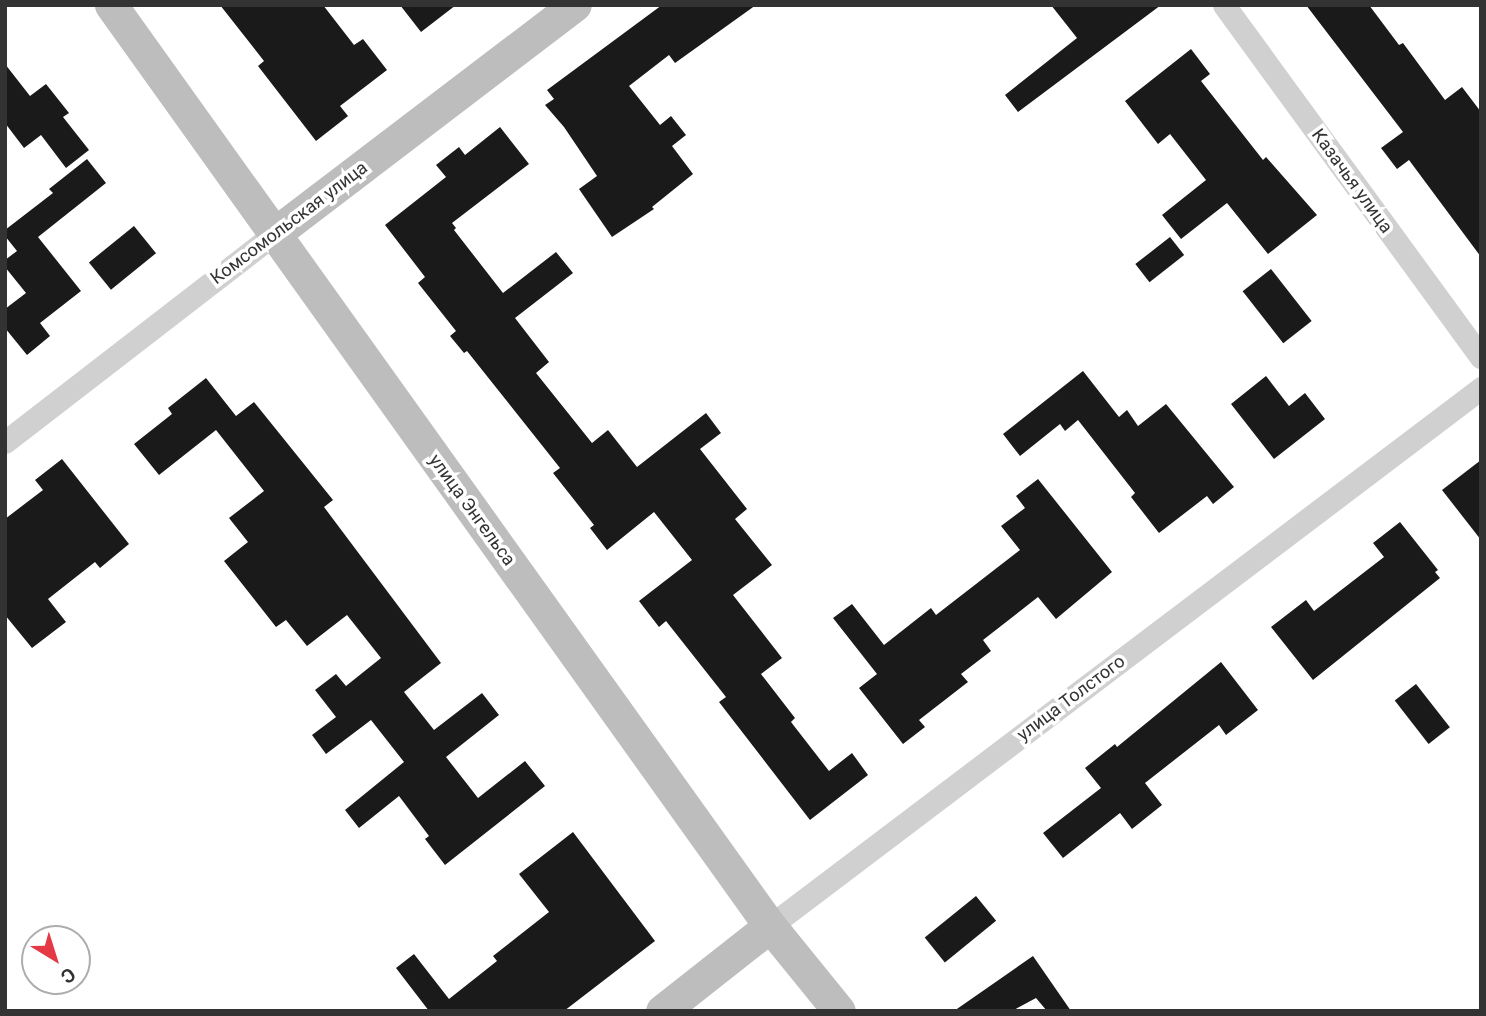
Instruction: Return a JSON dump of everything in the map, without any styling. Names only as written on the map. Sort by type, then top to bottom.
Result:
[{"type":"main road","name":"улица Энгельса","points":[[111,5],[770,926],[839,1011]]},
{"type":"main road","name":"Комсомольская улица","points":[[274,234],[575,5]]},
{"type":"main road","name":"улица Толстого","points":[[662,1011],[770,926]]},
{"type":"street","name":"Казачья улица","points":[[1224,5],[1481,357]]},
{"type":"street","name":"Комсомольская улица","points":[[5,442],[274,234]]},
{"type":"street","name":"улица Толстого","points":[[770,926],[1481,388]]},
{"type":"building","points":[[220,5],[323,5],[354,45],[363,39],[387,70],[340,106],[348,116],[316,141],[258,66],[264,61]]},
{"type":"building","points":[[400,5],[456,5],[421,32]]},
{"type":"building","points":[[662,5],[756,5],[675,63],[669,55],[629,86],[660,125],[671,116],[686,135],[672,146],[693,174],[652,207],[654,209],[612,237],[579,189],[597,176],[564,127],[545,105],[554,99],[547,90]]},
{"type":"building","points":[[1051,5],[1161,5],[1018,112],[1005,95],[1077,38]]},
{"type":"building","points":[[1306,5],[1369,5],[1399,45],[1403,43],[1445,100],[1462,87],[1481,112],[1481,257],[1409,160],[1397,169],[1381,148],[1403,132]]},
{"type":"building","points":[[1191,49],[1210,74],[1201,81],[1263,160],[1266,157],[1317,215],[1268,254],[1227,203],[1181,239],[1162,215],[1206,180],[1170,134],[1158,144],[1125,101]]},
{"type":"building","points":[[5,64],[30,96],[46,84],[69,113],[63,117],[89,150],[66,168],[41,135],[24,148],[5,123]]},
{"type":"building","points":[[500,127],[529,164],[452,223],[456,228],[454,230],[503,293],[556,252],[573,273],[515,318],[549,362],[536,373],[592,443],[608,430],[637,467],[706,413],[721,433],[700,449],[747,509],[735,519],[772,565],[733,595],[782,658],[761,674],[795,718],[791,722],[829,771],[852,753],[868,775],[810,820],[719,702],[726,697],[666,621],[659,627],[639,601],[692,560],[654,512],[607,550],[590,528],[594,525],[553,473],[560,468],[467,351],[464,353],[450,336],[456,331],[418,283],[425,277],[385,225],[446,177],[436,165],[459,147],[465,155]]},
{"type":"building","points":[[87,159],[106,183],[38,237],[81,291],[40,323],[50,336],[27,355],[5,328],[5,309],[26,293],[5,267],[5,260],[17,251],[5,236],[5,230],[53,193],[49,189]]},
{"type":"building","points":[[134,226],[156,253],[111,290],[89,263]]},
{"type":"building","points":[[1170,237],[1184,255],[1149,282],[1135,264]]},
{"type":"building","points":[[1271,269],[1312,321],[1283,343],[1243,291]]},
{"type":"building","points":[[1083,371],[1119,417],[1127,410],[1138,426],[1166,404],[1234,487],[1213,504],[1207,496],[1159,533],[1131,497],[1135,493],[1078,420],[1065,431],[1060,424],[1020,456],[1003,434]]},
{"type":"building","points":[[1266,376],[1289,406],[1305,393],[1325,419],[1274,459],[1231,404]]},
{"type":"building","points":[[206,378],[236,416],[254,402],[333,500],[324,507],[441,663],[404,692],[434,730],[482,693],[499,715],[446,757],[478,798],[525,761],[545,786],[445,865],[425,839],[429,836],[399,796],[359,828],[345,810],[404,762],[371,720],[326,754],[312,735],[336,717],[315,690],[336,674],[346,686],[381,658],[347,615],[307,646],[286,620],[276,627],[224,561],[248,542],[229,518],[264,491],[216,430],[159,475],[134,444],[172,414],[168,408]]},
{"type":"building","points":[[62,459],[129,544],[100,568],[95,562],[48,599],[66,622],[32,648],[5,615],[5,519],[43,490],[35,480]]},
{"type":"building","points":[[1481,460],[1481,540],[1442,490]]},
{"type":"building","points":[[1038,479],[1112,572],[1056,619],[1038,597],[983,640],[991,651],[961,674],[968,682],[919,720],[925,727],[903,744],[859,688],[877,674],[833,618],[852,604],[884,645],[931,608],[936,615],[1020,550],[1001,526],[1025,508],[1016,496]]},
{"type":"building","points":[[1400,522],[1438,570],[1435,572],[1440,578],[1313,680],[1271,627],[1306,600],[1314,611],[1384,557],[1373,543]]},
{"type":"building","points":[[1221,662],[1258,710],[1226,735],[1219,725],[1145,783],[1162,805],[1132,829],[1120,813],[1063,858],[1043,833],[1101,788],[1085,768],[1115,744],[1117,747]]},
{"type":"building","points":[[1416,684],[1450,727],[1429,744],[1395,701]]},
{"type":"building","points":[[573,832],[655,941],[564,1011],[429,1011],[396,968],[414,954],[449,999],[497,961],[493,956],[549,912],[519,874]]},
{"type":"building","points":[[976,896],[996,921],[945,962],[925,938]]},
{"type":"building","points":[[1033,956],[1071,1011],[1047,1011],[1036,998],[1012,1011],[954,1011]]}]
